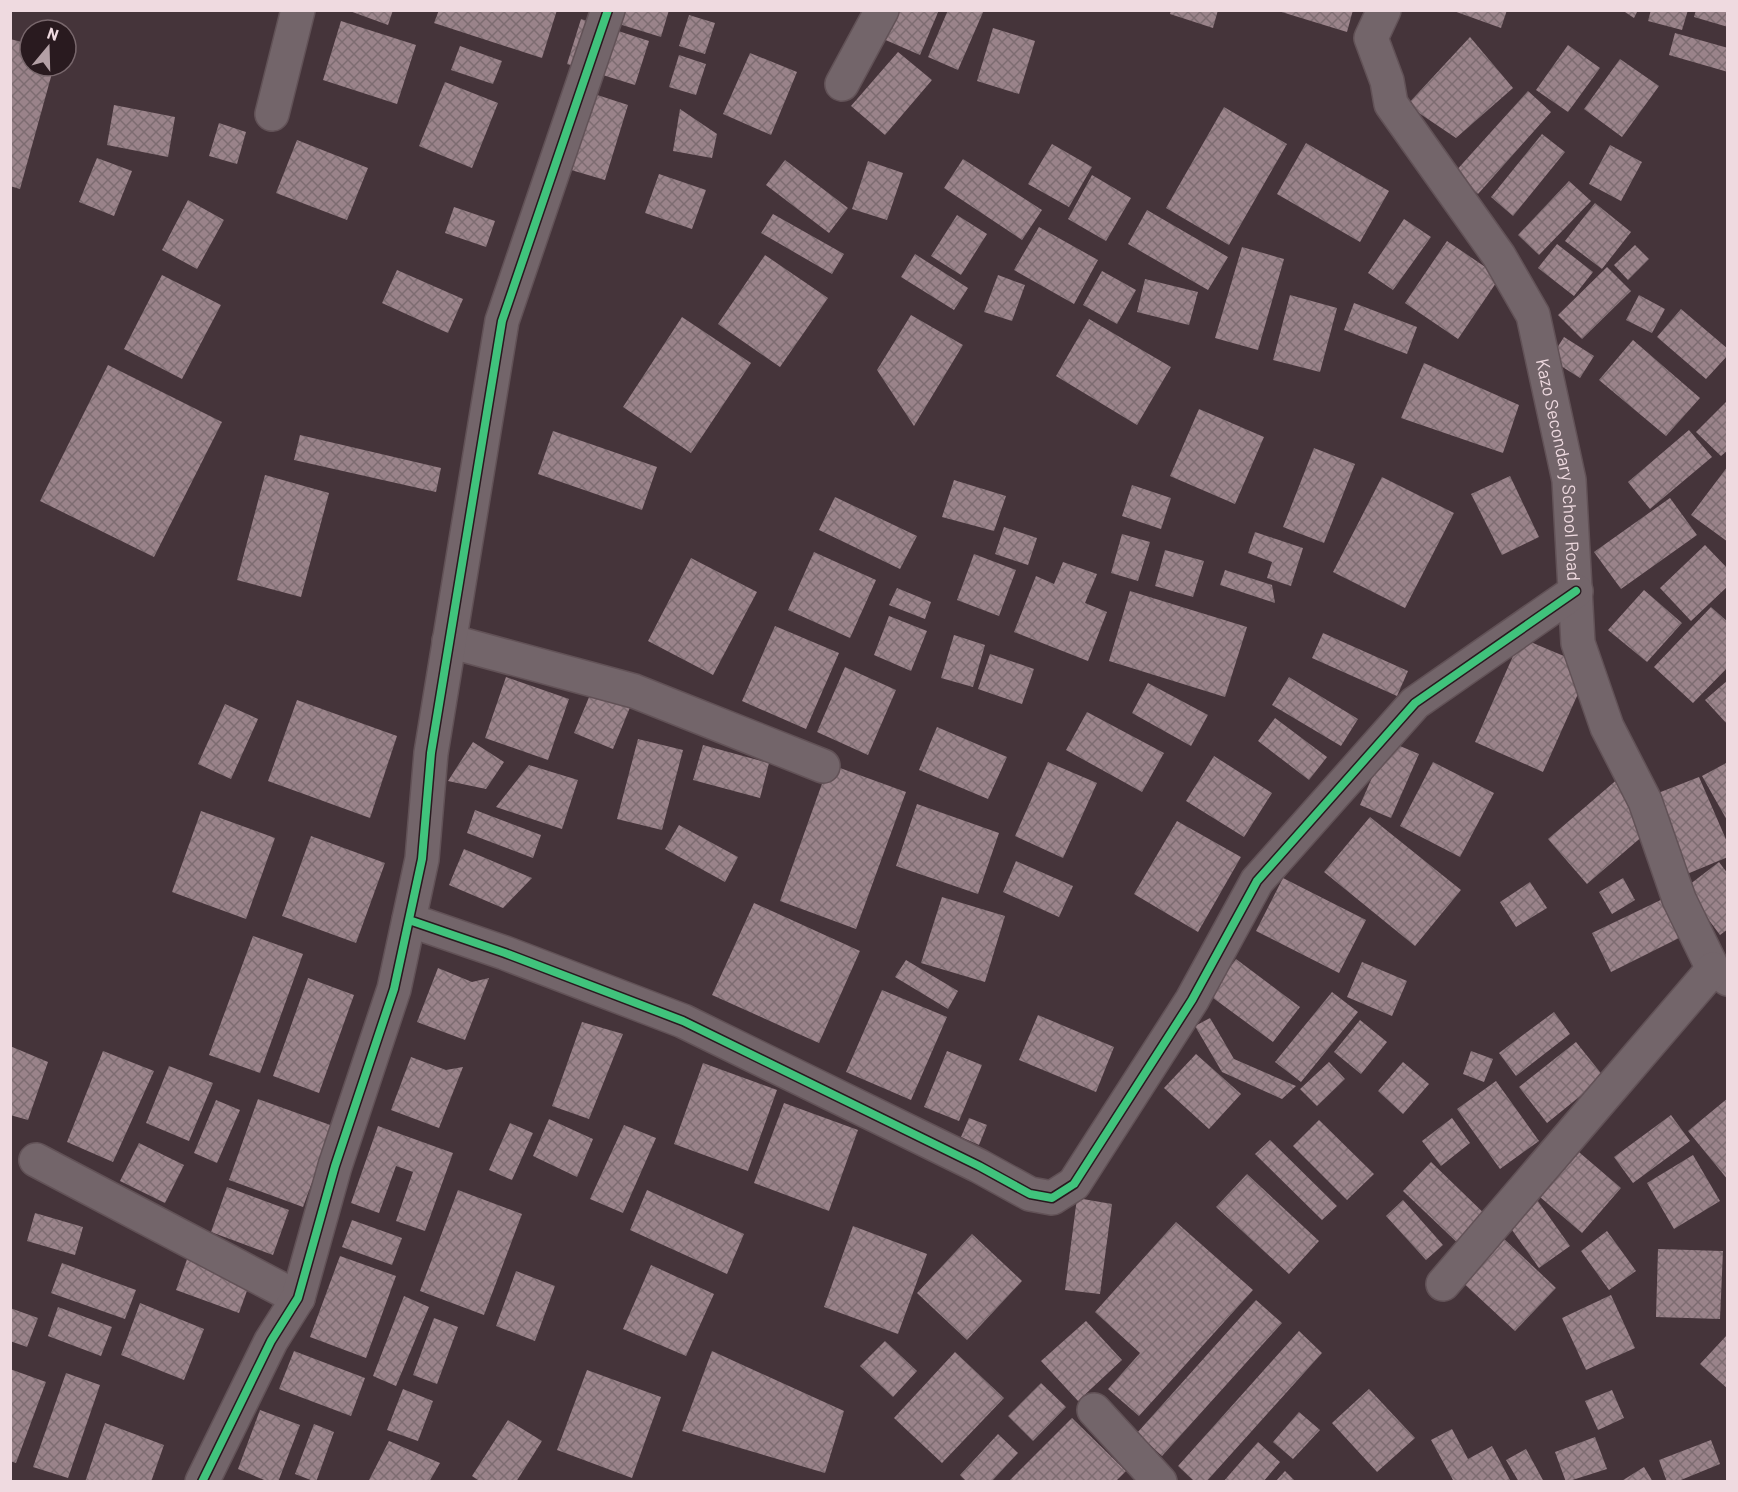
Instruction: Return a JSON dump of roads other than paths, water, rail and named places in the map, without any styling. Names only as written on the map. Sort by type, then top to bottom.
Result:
[{"type":"street","points":[[272,114],[298,10]]},
{"type":"street","points":[[202,1482],[271,1341],[298,1298],[335,1166],[394,989],[422,859],[431,753],[502,321],[608,10]]},
{"type":"street","points":[[842,84],[882,10]]},
{"type":"street","name":"Kazo Secondary School Road","points":[[1384,10],[1371,38],[1386,81],[1391,104],[1499,256],[1533,315],[1569,480],[1578,643],[1607,727],[1645,801],[1680,899],[1720,974]]},
{"type":"street","points":[[409,920],[505,953],[683,1021],[979,1166],[1030,1194],[1052,1198],[1074,1184],[1192,1000],[1257,881],[1415,703],[1576,591]]},
{"type":"street","points":[[449,641],[634,691],[824,766]]},
{"type":"street","points":[[1443,1284],[1720,974]]},
{"type":"street","points":[[36,1160],[298,1298]]},
{"type":"street","points":[[1094,1410],[1160,1482]]}]
